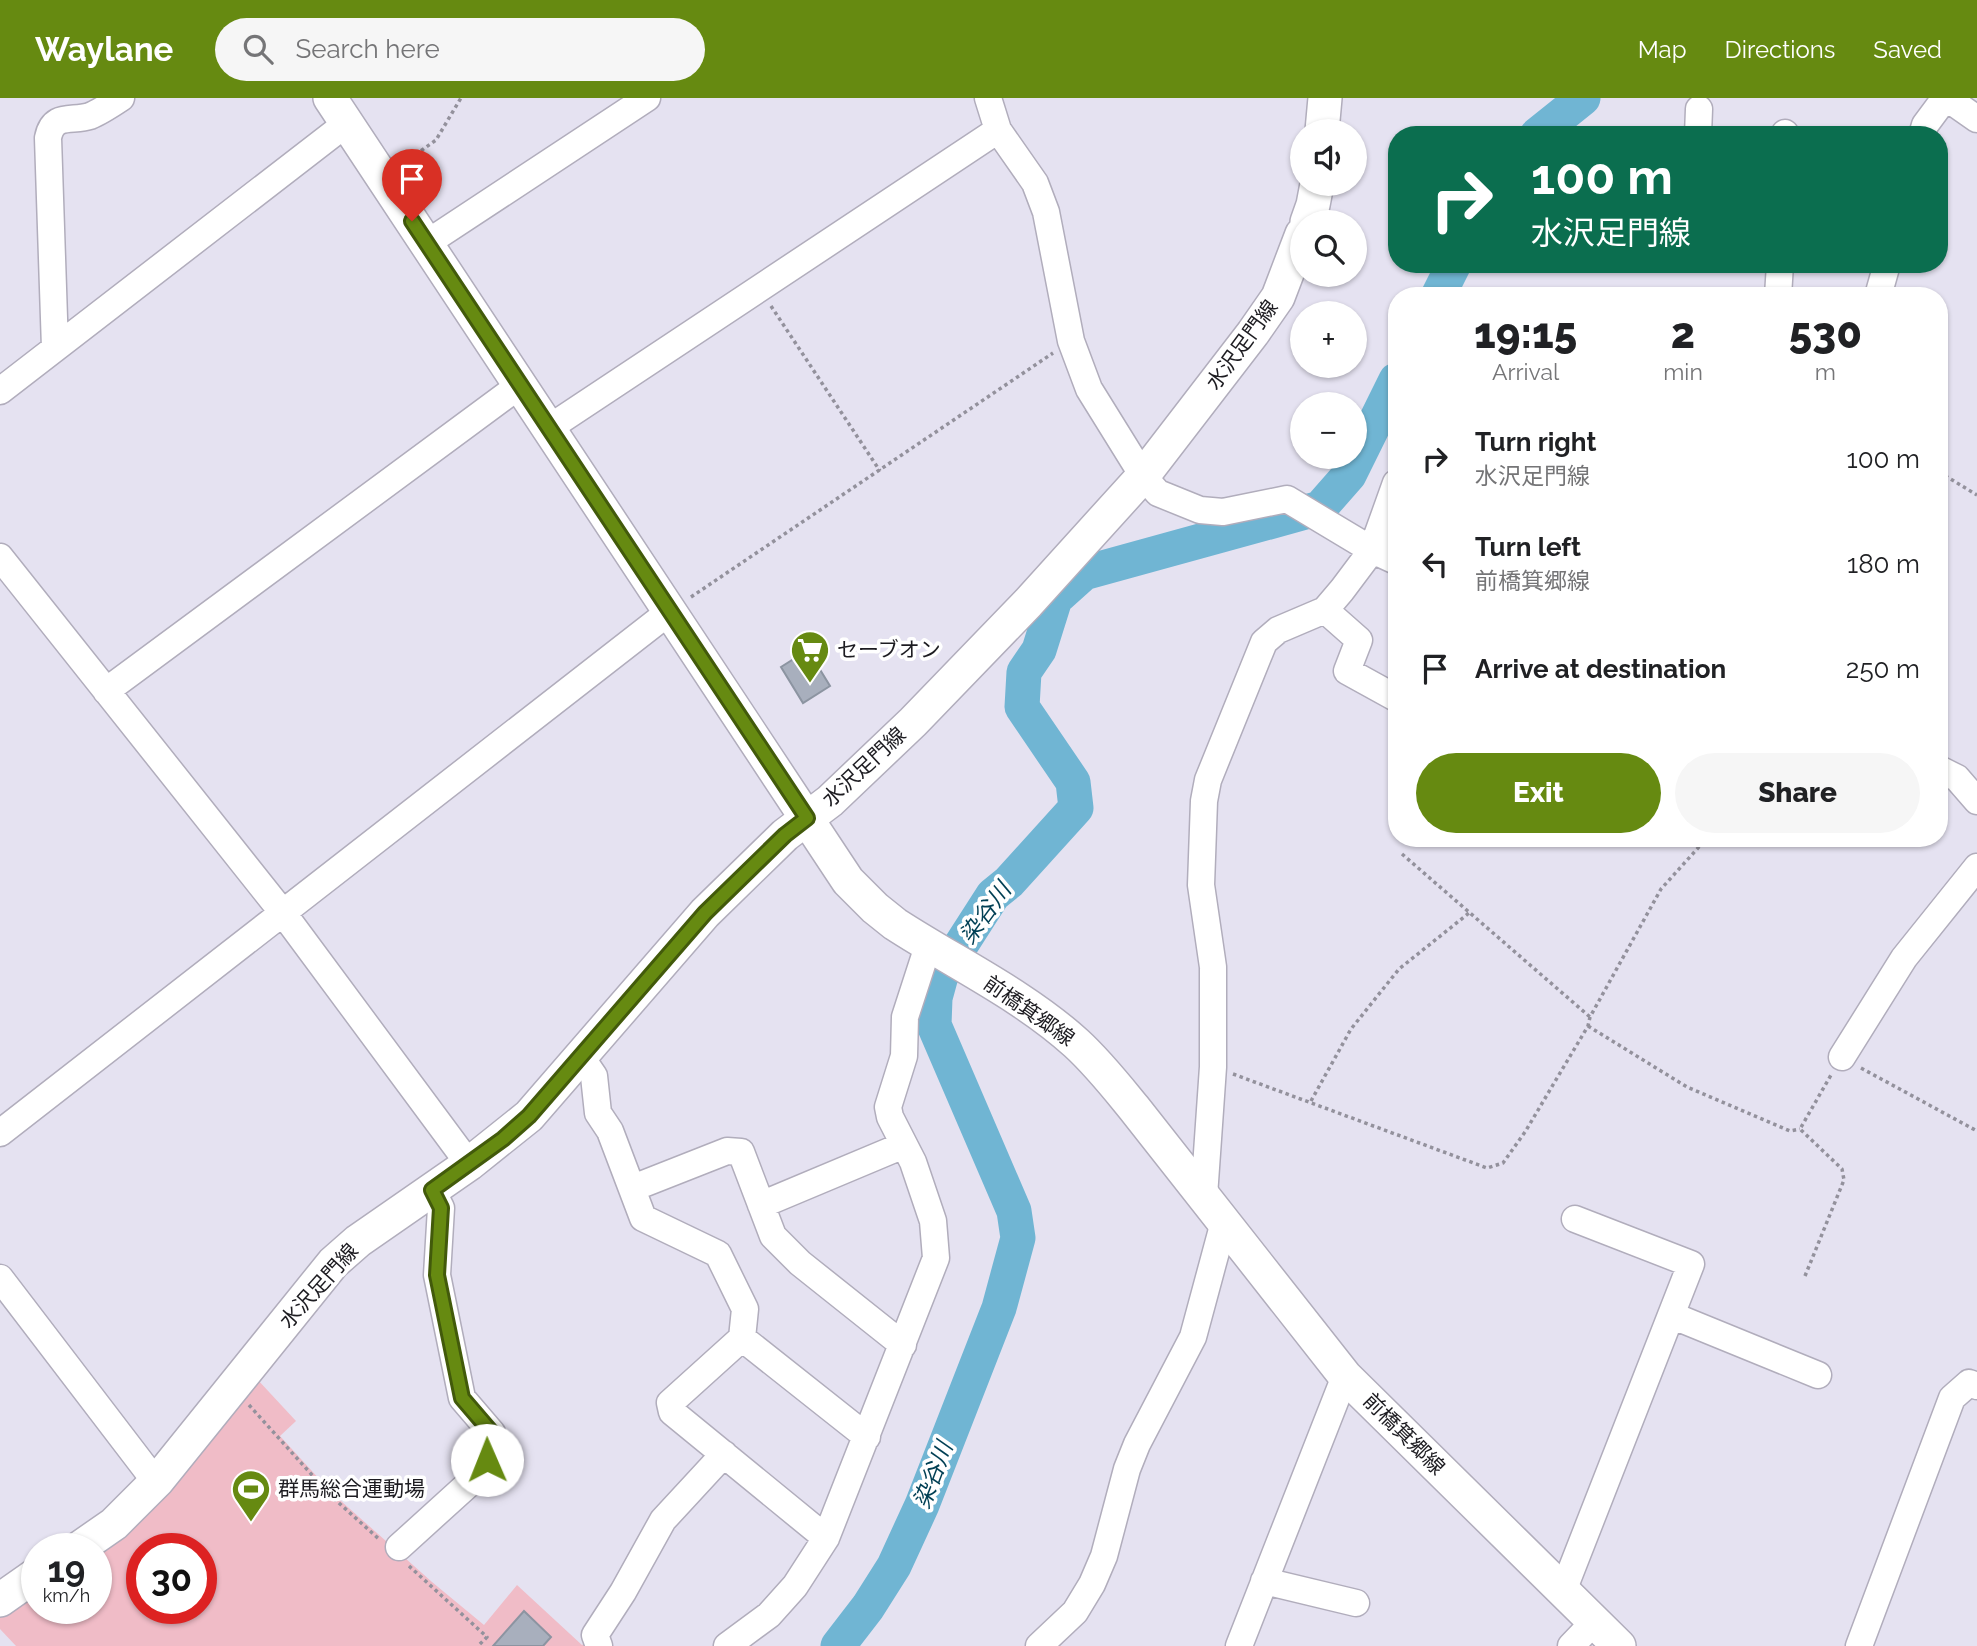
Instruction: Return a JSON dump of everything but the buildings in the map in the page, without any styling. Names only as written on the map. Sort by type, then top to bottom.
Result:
[{"type":"main road","points":[[1323,119],[1325,98]]},
{"type":"main road","name":"前橋箕郷線","points":[[339,110],[848,881],[874,908],[1034,1010],[1076,1042],[1105,1073],[1345,1376],[1619,1646]]},
{"type":"main road","name":"水沢足門線","points":[[101,1533],[114,1524],[158,1480],[334,1263],[358,1241],[469,1164],[529,1116],[705,913],[785,835],[830,801],[913,722],[1028,603],[1143,475],[1253,333],[1278,297],[1290,266]]},
{"type":"main road","points":[[0,1600],[21,1585]]},
{"type":"street","points":[[55,348],[50,129],[60,120],[90,116],[121,98]]},
{"type":"street","points":[[427,243],[648,98]]},
{"type":"street","points":[[988,98],[998,130],[1035,183],[1046,212],[1071,341],[1089,389],[1143,475],[1158,493],[1200,510],[1223,512],[1287,499],[1388,557]]},
{"type":"street","points":[[1925,126],[1946,98],[1977,118]]},
{"type":"street","points":[[0,391],[339,110]]},
{"type":"street","points":[[549,428],[998,130]]},
{"type":"street","points":[[106,691],[520,385]]},
{"type":"street","points":[[1204,1196],[1213,1067],[1213,967],[1201,885],[1203,801],[1208,780],[1264,642],[1278,630],[1325,610],[1372,550],[1388,505]]},
{"type":"street","points":[[0,556],[283,913],[469,1164]]},
{"type":"street","points":[[1325,610],[1359,640],[1346,671],[1388,694]]},
{"type":"street","points":[[0,1133],[669,612]]},
{"type":"street","points":[[1948,774],[1957,778],[1977,801]]},
{"type":"street","points":[[1842,1057],[1904,958],[1977,866]]},
{"type":"street","points":[[727,1646],[769,1615],[795,1586],[826,1538],[936,1258],[933,1221],[913,1162],[890,1117],[888,1107],[904,1056],[905,1017],[933,948]]},
{"type":"street","points":[[581,1057],[594,1076],[598,1113],[610,1131],[643,1217],[718,1254],[745,1309],[742,1338],[670,1403],[672,1412],[826,1538]]},
{"type":"street","points":[[761,1206],[904,1145]]},
{"type":"street","points":[[633,1188],[727,1151],[741,1152],[773,1236],[800,1263],[903,1345]]},
{"type":"street","points":[[396,1550],[474,1479],[487,1460],[492,1433],[462,1398],[437,1275],[441,1208],[432,1190]]},
{"type":"street","points":[[1563,1591],[1691,1264],[1575,1219]]},
{"type":"street","points":[[1039,1646],[1075,1612],[1092,1584],[1104,1556],[1127,1469],[1137,1444],[1193,1337],[1224,1222]]},
{"type":"street","points":[[0,1278],[149,1473],[158,1480]]},
{"type":"street","points":[[1671,1315],[1818,1375]]},
{"type":"street","points":[[742,1338],[867,1437]]},
{"type":"street","points":[[1239,1646],[1345,1376]]},
{"type":"street","points":[[1859,1646],[1952,1398],[1969,1383],[1977,1386]]},
{"type":"street","points":[[599,1646],[595,1635],[623,1592],[663,1520],[724,1454]]},
{"type":"street","points":[[1264,1581],[1356,1603]]},
{"type":"street","points":[[1571,1646],[1594,1622]]},
{"type":"path","points":[[383,177],[436,140],[461,98]]},
{"type":"path","points":[[761,289],[880,471]]},
{"type":"path","points":[[669,612],[1071,341]]},
{"type":"path","points":[[1948,477],[1977,495]]},
{"type":"path","points":[[1213,1067],[1487,1168],[1503,1163],[1525,1132],[1588,1026],[1590,1017],[1661,888],[1699,847]]},
{"type":"path","points":[[1402,854],[1590,1017]]},
{"type":"path","points":[[1311,1101],[1351,1029],[1399,969],[1469,913]]},
{"type":"path","points":[[1588,1026],[1687,1087],[1790,1131],[1800,1129],[1842,1057],[1977,1131]]},
{"type":"path","points":[[1800,1129],[1842,1169],[1844,1180],[1805,1276]]},
{"type":"path","points":[[243,1398],[330,1495],[396,1550],[487,1637],[478,1646]]},
{"type":"shaded area","name":"群馬総合運動場","points":[[257,1379],[296,1421],[280,1436],[332,1493],[484,1625],[517,1585],[582,1645],[585,1643],[589,1646],[16,1646],[0,1629],[0,1616],[21,1604],[21,1624],[112,1624],[112,1545],[161,1497]]},
{"type":"waterway","name":"染谷川","points":[[1548,126],[1583,98]]},
{"type":"waterway","name":"染谷川","points":[[1442,287],[1450,273]]},
{"type":"waterway","name":"染谷川","points":[[838,1646],[868,1607],[894,1566],[922,1505],[999,1308],[1018,1238],[1014,1211],[934,1025],[935,998],[941,976],[993,895],[1009,882],[1076,808],[1073,782],[1022,707],[1024,672],[1039,650],[1055,599],[1084,573],[1320,508],[1349,475],[1388,396]]},
{"type":"place","name":"セーブオン","points":[[810,684]]},
{"type":"place","name":"群馬総合運動場","points":[[251,1523]]},
{"type":"route","points":[[412,221],[807,818],[785,835],[705,913],[529,1116],[503,1139],[432,1190],[441,1208],[437,1275],[462,1398],[492,1433],[487,1460]]}]
